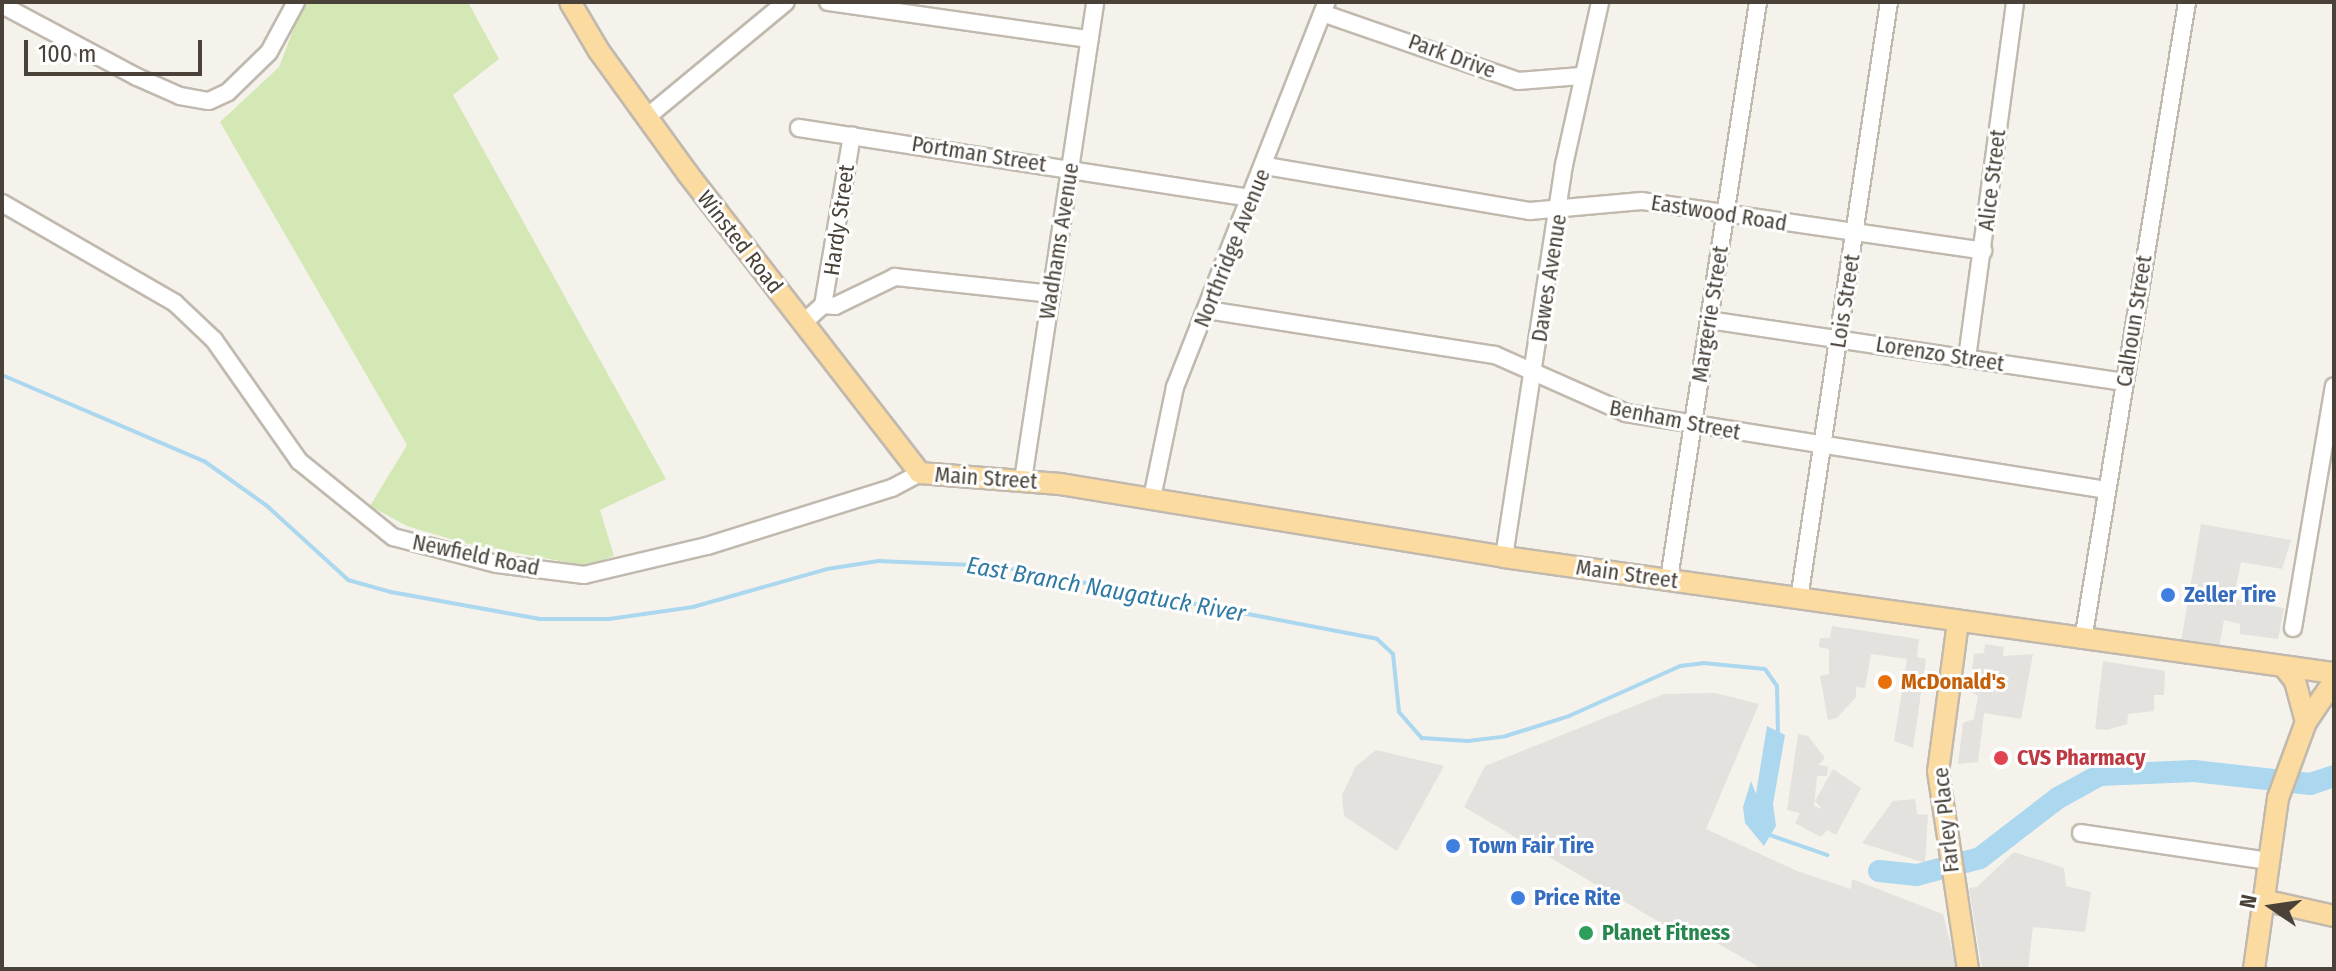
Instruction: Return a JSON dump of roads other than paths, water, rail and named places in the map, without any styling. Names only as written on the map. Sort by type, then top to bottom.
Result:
[{"type":"main road","name":"Winsted Road","points":[[570,2],[647,117],[920,473]]},
{"type":"main road","name":"Main Street","points":[[920,473],[1023,480],[1152,498],[1504,557],[2334,673]]},
{"type":"main road","name":"Farley Place","points":[[1958,622],[1938,771],[1947,851],[1968,969]]},
{"type":"main road","points":[[2285,668],[2295,681],[2306,722]]},
{"type":"main road","points":[[2254,969],[2278,798],[2291,755],[2306,722],[2334,681]]},
{"type":"main road","points":[[2263,900],[2334,916]]},
{"type":"street","points":[[2,5],[151,83],[180,96],[209,101],[234,87],[269,52],[296,2]]},
{"type":"street","points":[[647,117],[786,2]]},
{"type":"street","points":[[828,2],[1089,39]]},
{"type":"street","name":"Wadhams Avenue","points":[[1023,480],[1095,2]]},
{"type":"street","name":"Dawes Avenue","points":[[1504,557],[1581,76],[1600,2]]},
{"type":"street","name":"Margerie Street","points":[[1669,579],[1758,2]]},
{"type":"street","name":"Lois Street","points":[[1799,599],[1889,2]]},
{"type":"street","name":"Alice Street","points":[[1967,358],[2015,2]]},
{"type":"street","name":"Calhoun Street","points":[[2083,640],[2187,2]]},
{"type":"street","name":"Park Drive","points":[[1326,8],[1518,81],[1581,76]]},
{"type":"street","name":"Northridge Avenue","points":[[1152,498],[1175,387],[1266,166],[1326,8]]},
{"type":"street","name":"Portman Street","points":[[799,128],[1070,167],[1252,198]]},
{"type":"street","name":"Hardy Street","points":[[823,305],[852,135]]},
{"type":"street","name":"Eastwood Road","points":[[1266,166],[1530,211],[1559,211],[1642,201],[1855,235],[1983,251]]},
{"type":"street","name":"Newfield Road","points":[[2,203],[175,303],[214,340],[299,461],[393,537],[497,564],[584,575],[707,546],[892,488],[920,473]]},
{"type":"street","points":[[803,323],[823,305],[835,306],[895,277],[1051,294]]},
{"type":"street","name":"Benham Street","points":[[1207,310],[1495,355],[1535,368],[1596,404],[1692,426],[2106,490]]},
{"type":"street","name":"Lorenzo Street","points":[[1709,320],[2124,382]]},
{"type":"street","points":[[2293,628],[2334,386]]},
{"type":"street","points":[[2081,833],[2269,861]]},
{"type":"water","points":[[1767,726],[1785,735],[1773,804],[1776,826],[1764,846],[1745,823],[1743,807],[1751,781],[1756,794]]},
{"type":"waterway","name":"East Branch Naugatuck River","points":[[2,375],[204,461],[266,505],[348,580],[391,592],[539,619],[609,619],[693,607],[827,569],[878,561],[996,566],[1377,639],[1393,654],[1399,712],[1422,738],[1468,741],[1506,736],[1569,716],[1680,666],[1703,663],[1765,669],[1777,686],[1778,733]]},
{"type":"waterway","name":"East Branch Naugatuck River","points":[[1879,871],[1917,875],[1980,858],[2058,798],[2100,775],[2194,771],[2310,784],[2334,776]]},
{"type":"waterway","name":"East Branch Naugatuck River","points":[[1767,834],[1827,855]]},
{"type":"place","name":"Zeller Tire","points":[[2168,595]]},
{"type":"place","name":"McDonald's","points":[[1885,682]]},
{"type":"place","name":"CVS Pharmacy","points":[[2001,758]]},
{"type":"place","name":"Town Fair Tire","points":[[1453,846]]},
{"type":"place","name":"Price Rite","points":[[1518,898]]},
{"type":"place","name":"Planet Fitness","points":[[1586,933]]}]
